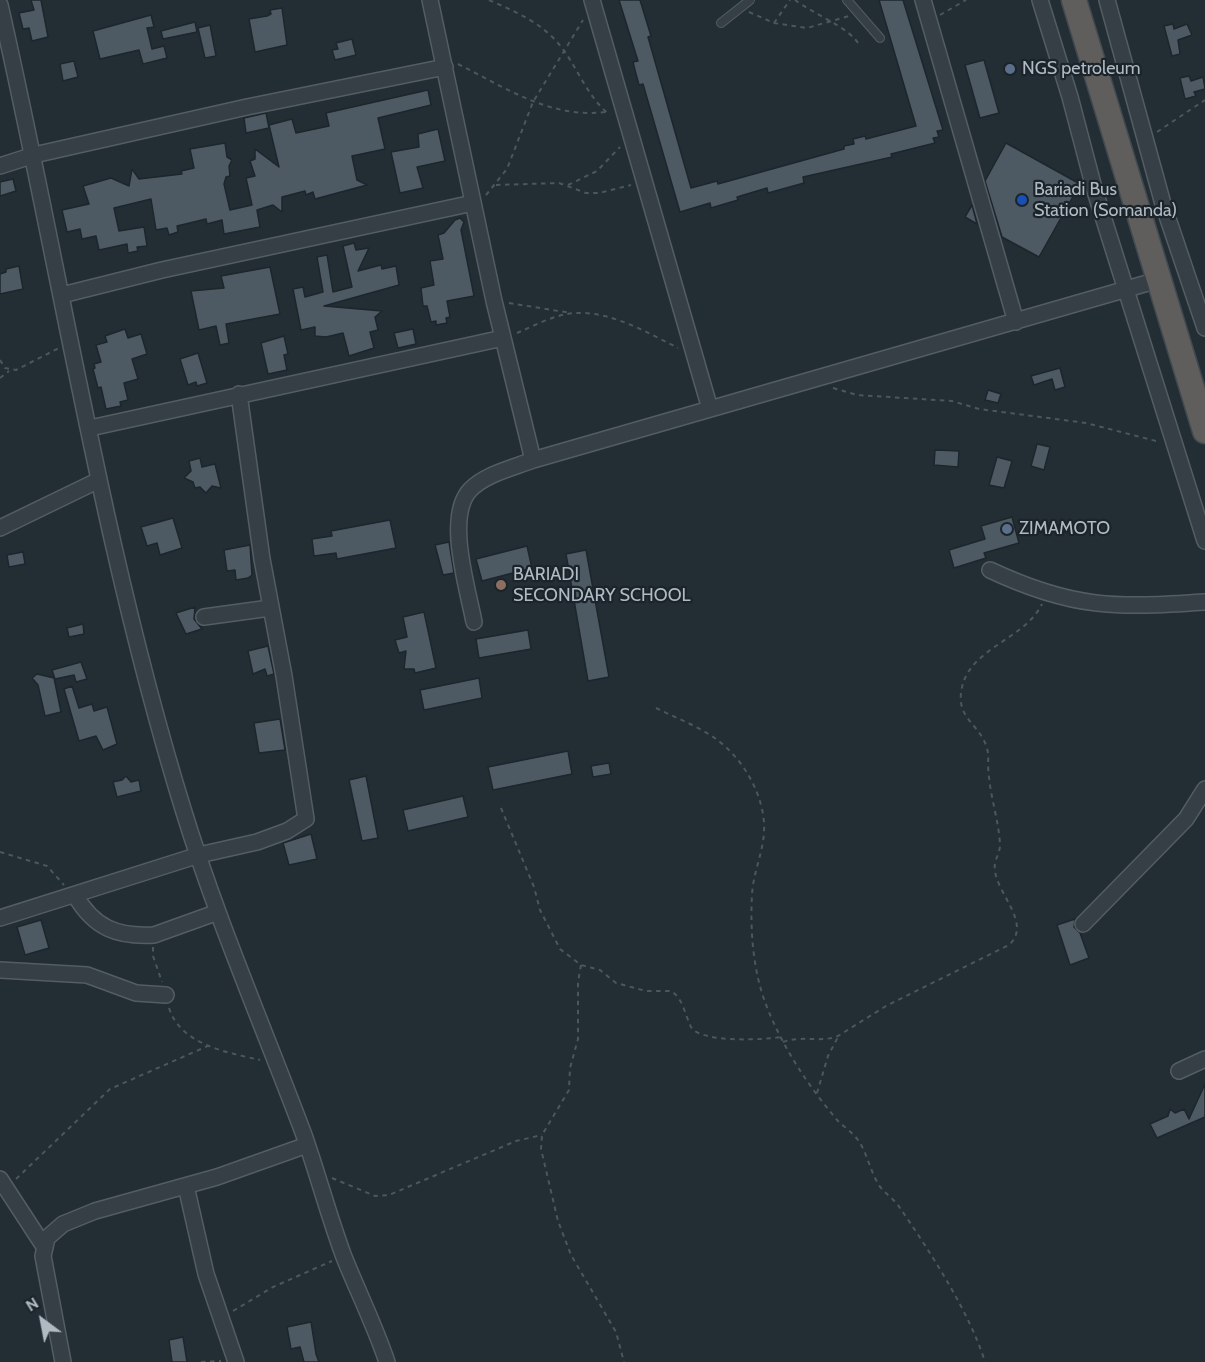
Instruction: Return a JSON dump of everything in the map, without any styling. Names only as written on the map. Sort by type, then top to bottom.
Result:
[{"type":"highway","points":[[1074,0],[1158,280],[1201,400],[1205,431]]},
{"type":"street","points":[[430,0],[494,300],[532,460]]},
{"type":"street","points":[[923,0],[1016,322]]},
{"type":"street","points":[[1040,0],[1126,289],[1205,541]]},
{"type":"street","points":[[1107,0],[1163,204],[1205,328]]},
{"type":"street","points":[[592,2],[646,180],[710,409]]},
{"type":"street","points":[[0,5],[34,155],[99,480],[134,632],[183,809],[218,912],[307,1145],[344,1255],[387,1362]]},
{"type":"street","points":[[0,166],[34,155],[443,61]]},
{"type":"street","points":[[62,295],[162,270],[473,203]]},
{"type":"street","points":[[474,622],[457,521],[462,502],[470,490],[486,480],[532,460],[1158,280]]},
{"type":"street","points":[[90,428],[503,338]]},
{"type":"street","points":[[0,918],[199,855],[257,842],[287,831],[306,819],[270,608],[239,394]]},
{"type":"street","points":[[0,528],[99,480]]},
{"type":"street","points":[[990,570],[1047,594],[1100,606],[1142,607],[1205,602]]},
{"type":"street","points":[[204,617],[270,608]]},
{"type":"street","points":[[1083,924],[1186,819],[1205,789]]},
{"type":"street","points":[[75,895],[85,912],[108,930],[154,935],[218,912]]},
{"type":"street","points":[[0,970],[87,975],[136,993],[166,995]]},
{"type":"street","points":[[1179,1071],[1205,1059]]},
{"type":"street","points":[[63,1362],[48,1287],[45,1248],[47,1238],[63,1224],[95,1211],[186,1186],[307,1145]]},
{"type":"street","points":[[2,1183],[45,1248]]},
{"type":"street","points":[[186,1186],[195,1230],[232,1362]]},
{"type":"lane","points":[[721,23],[750,0]]},
{"type":"lane","points":[[847,0],[880,38]]},
{"type":"path","points":[[489,0],[541,26],[563,50],[606,112],[630,127],[608,162],[584,179],[568,185]]},
{"type":"path","points":[[774,23],[790,0]]},
{"type":"path","points":[[795,0],[830,23],[850,32],[859,45]]},
{"type":"path","points":[[930,20],[966,0]]},
{"type":"path","points":[[473,203],[496,185],[514,156],[534,102],[592,2]]},
{"type":"path","points":[[741,7],[774,23],[807,28],[858,15]]},
{"type":"path","points":[[443,61],[534,102],[568,113],[606,112]]},
{"type":"path","points":[[1145,141],[1205,100]]},
{"type":"path","points":[[496,185],[559,183],[586,193],[599,193],[646,180]]},
{"type":"path","points":[[494,300],[598,315],[650,334],[694,357]]},
{"type":"path","points":[[503,338],[550,320],[578,313]]},
{"type":"path","points":[[0,378],[9,371],[29,364],[72,341]]},
{"type":"path","points":[[0,360],[9,371]]},
{"type":"path","points":[[816,379],[842,393],[952,400],[979,409],[1086,423],[1147,437],[1177,448]]},
{"type":"path","points":[[783,1042],[812,1038],[830,1040],[886,1006],[1009,945],[1016,939],[1018,931],[1016,921],[995,873],[994,864],[1000,843],[986,744],[961,710],[961,694],[965,675],[970,669],[1031,620],[1047,594]]},
{"type":"path","points":[[656,708],[718,741],[735,756],[757,796],[763,812],[764,834],[752,893],[753,940],[756,971],[764,999],[783,1042],[838,1121],[857,1139],[881,1188],[899,1207],[929,1254],[976,1337],[985,1362]]},
{"type":"path","points":[[501,808],[534,887],[540,910],[560,949],[581,965],[600,970],[616,983],[646,991],[671,991],[679,998],[691,1026],[702,1035],[750,1041],[781,1037]]},
{"type":"path","points":[[0,852],[52,869],[75,895]]},
{"type":"path","points":[[154,935],[153,956],[169,1011],[180,1028],[190,1038],[275,1064]]},
{"type":"path","points":[[581,965],[577,1004],[578,1040],[570,1068],[569,1089],[542,1135],[541,1149],[558,1221],[571,1255],[616,1332],[624,1362]]},
{"type":"path","points":[[818,1092],[828,1056],[838,1036]]},
{"type":"path","points":[[2,1183],[21,1176],[110,1089],[210,1045]]},
{"type":"path","points":[[314,1168],[359,1191],[375,1196],[389,1195],[516,1141],[542,1135]]},
{"type":"path","points":[[221,1319],[273,1287],[344,1255]]},
{"type":"path","points":[[201,1362],[232,1362]]},
{"type":"building","points":[[31,0],[41,0],[48,37],[32,41],[29,28],[23,29],[19,13],[34,10]]},
{"type":"building","points":[[619,0],[640,0],[651,36],[648,37],[691,188],[717,181],[718,184],[844,149],[844,146],[854,144],[853,139],[865,136],[866,139],[916,126],[879,0],[903,0],[943,130],[937,131],[939,137],[933,138],[935,143],[891,154],[892,157],[803,177],[804,183],[768,193],[767,188],[711,208],[710,203],[680,212],[643,84],[639,85],[633,62],[638,61]]},
{"type":"building","points":[[282,8],[287,45],[255,52],[249,19],[267,16],[271,14],[270,10]]},
{"type":"building","points":[[151,15],[154,27],[147,28],[152,49],[164,46],[167,58],[143,64],[139,50],[100,59],[93,31]]},
{"type":"building","points":[[195,22],[197,32],[163,39],[161,31]]},
{"type":"building","points":[[1173,24],[1174,29],[1187,24],[1192,35],[1178,40],[1180,54],[1172,56],[1164,26]]},
{"type":"building","points":[[210,25],[216,56],[205,58],[198,28]]},
{"type":"building","points":[[352,39],[356,55],[335,60],[332,50],[338,49],[336,43]]},
{"type":"building","points":[[984,60],[999,113],[980,118],[965,65]]},
{"type":"building","points":[[74,61],[78,77],[63,81],[60,64]]},
{"type":"building","points":[[1189,76],[1191,81],[1203,77],[1205,89],[1194,92],[1196,96],[1185,99],[1180,78]]},
{"type":"building","points":[[428,90],[431,105],[378,118],[385,149],[352,156],[357,180],[367,185],[315,199],[313,192],[306,195],[305,191],[282,197],[282,212],[273,205],[257,210],[260,227],[224,234],[222,220],[207,224],[206,219],[177,226],[178,232],[169,235],[167,228],[156,230],[151,199],[114,208],[119,231],[144,227],[147,246],[137,247],[138,251],[128,253],[127,244],[99,250],[96,236],[82,239],[80,229],[67,232],[62,210],[89,204],[83,186],[111,178],[129,186],[132,169],[139,179],[182,174],[181,171],[194,168],[190,149],[225,143],[227,157],[232,160],[229,166],[230,176],[226,177],[224,184],[230,210],[252,205],[246,178],[255,176],[250,161],[255,159],[255,149],[279,167],[269,125],[292,119],[296,133],[329,126],[326,113]]},
{"type":"building","points":[[266,113],[269,128],[246,133],[244,118]]},
{"type":"building","points":[[438,129],[445,161],[417,167],[423,188],[400,193],[391,152],[419,147],[418,134]]},
{"type":"building","name":"Bariadi Bus Station (Somanda)","points":[[1006,143],[1080,184],[1039,257],[1002,237],[985,181]]},
{"type":"building","points":[[13,179],[16,191],[0,196],[0,182]]},
{"type":"building","points":[[972,205],[977,224],[965,217]]},
{"type":"building","points":[[460,218],[464,222],[461,230],[474,296],[447,301],[450,317],[446,318],[447,323],[436,325],[436,321],[431,322],[427,306],[423,306],[421,288],[434,285],[430,261],[443,259],[438,235],[444,233],[455,220]]},
{"type":"building","points":[[354,243],[356,250],[369,248],[358,271],[381,265],[382,269],[396,266],[399,285],[324,306],[382,311],[375,317],[378,330],[370,332],[374,348],[349,356],[343,333],[326,337],[315,336],[315,327],[301,330],[293,289],[303,287],[305,297],[323,292],[317,257],[327,255],[333,292],[352,287],[343,246]]},
{"type":"building","points":[[19,266],[23,289],[0,294],[0,274],[6,272],[6,269]]},
{"type":"building","points":[[270,267],[280,314],[226,324],[229,343],[220,345],[216,326],[199,330],[191,291],[224,288],[221,276]]},
{"type":"building","points":[[125,329],[128,338],[141,334],[147,354],[132,359],[138,379],[124,383],[128,400],[120,402],[121,406],[106,409],[101,387],[98,388],[93,369],[94,364],[101,362],[96,345],[107,342],[105,336]]},
{"type":"building","points":[[413,329],[416,344],[398,348],[394,333]]},
{"type":"building","points":[[284,336],[288,354],[284,355],[287,370],[268,374],[261,343]]},
{"type":"building","points":[[198,353],[207,383],[197,386],[196,382],[188,385],[180,359]]},
{"type":"building","points":[[1060,368],[1065,387],[1055,390],[1052,379],[1034,385],[1031,376]]},
{"type":"building","points":[[988,390],[1001,394],[998,403],[985,400]]},
{"type":"building","points":[[1037,444],[1050,447],[1044,470],[1031,466]]},
{"type":"building","points":[[935,450],[959,451],[958,467],[934,465]]},
{"type":"building","points":[[997,457],[1012,461],[1004,488],[989,485]]},
{"type":"building","points":[[200,458],[202,467],[215,464],[221,488],[212,486],[206,493],[200,487],[195,488],[193,482],[184,478],[191,471],[189,461]]},
{"type":"building","points":[[1012,517],[1019,543],[984,553],[986,558],[954,568],[949,550],[985,539],[981,526]]},
{"type":"building","points":[[173,518],[182,548],[160,555],[157,543],[147,546],[141,527]]},
{"type":"building","points":[[390,520],[396,548],[337,559],[336,553],[314,556],[312,539],[332,536],[331,531]]},
{"type":"building","points":[[449,542],[454,573],[443,575],[435,545]]},
{"type":"building","points":[[250,545],[252,575],[236,580],[235,570],[227,571],[224,550]]},
{"type":"building","points":[[527,546],[532,568],[482,581],[476,559]]},
{"type":"building","points":[[586,550],[609,677],[588,681],[566,554]]},
{"type":"building","points":[[23,552],[25,564],[9,567],[7,555]]},
{"type":"building","points":[[195,607],[194,619],[202,629],[186,634],[176,613]]},
{"type":"building","points":[[424,612],[436,668],[415,673],[414,669],[404,669],[406,651],[399,653],[395,640],[407,637],[403,617]]},
{"type":"building","points":[[83,624],[84,634],[69,637],[67,628]]},
{"type":"building","points":[[528,630],[531,649],[479,658],[476,639]]},
{"type":"building","points":[[268,646],[274,674],[267,676],[265,669],[253,674],[248,651]]},
{"type":"building","points":[[81,662],[87,679],[76,682],[74,675],[55,679],[52,670]]},
{"type":"building","points":[[37,674],[54,678],[61,712],[45,716],[38,685],[32,678]]},
{"type":"building","points":[[479,678],[482,698],[424,710],[420,690]]},
{"type":"building","points":[[72,686],[79,708],[92,704],[94,711],[107,707],[117,744],[103,750],[96,736],[79,741],[64,689]]},
{"type":"building","points":[[280,719],[285,750],[259,753],[254,723]]},
{"type":"building","points":[[568,751],[572,774],[493,790],[488,767]]},
{"type":"building","points":[[609,763],[611,774],[593,777],[591,766]]},
{"type":"building","points":[[126,776],[131,782],[139,780],[141,791],[117,797],[113,782],[122,780]]},
{"type":"building","points":[[366,776],[378,838],[362,841],[349,780]]},
{"type":"building","points":[[463,796],[468,817],[408,831],[403,810]]},
{"type":"building","points":[[311,834],[317,859],[289,865],[283,843]]},
{"type":"building","points":[[1075,919],[1074,927],[1080,933],[1089,958],[1070,965],[1057,925]]},
{"type":"building","points":[[41,920],[49,948],[25,955],[17,927]]},
{"type":"building","points":[[1205,1084],[1205,1117],[1157,1138],[1150,1124],[1168,1116],[1170,1109],[1175,1113],[1184,1109],[1189,1119]]},
{"type":"building","points":[[311,1322],[319,1362],[304,1362],[300,1347],[291,1349],[287,1327]]},
{"type":"building","points":[[183,1337],[187,1362],[172,1362],[169,1340]]},
{"type":"place","name":"NGS petroleum","points":[[1010,69]]},
{"type":"place","name":"Bariadi Bus Station (Somanda)","points":[[1022,200]]},
{"type":"place","name":"ZIMAMOTO","points":[[1007,529]]},
{"type":"place","name":"BARIADI SECONDARY SCHOOL","points":[[501,585]]}]
